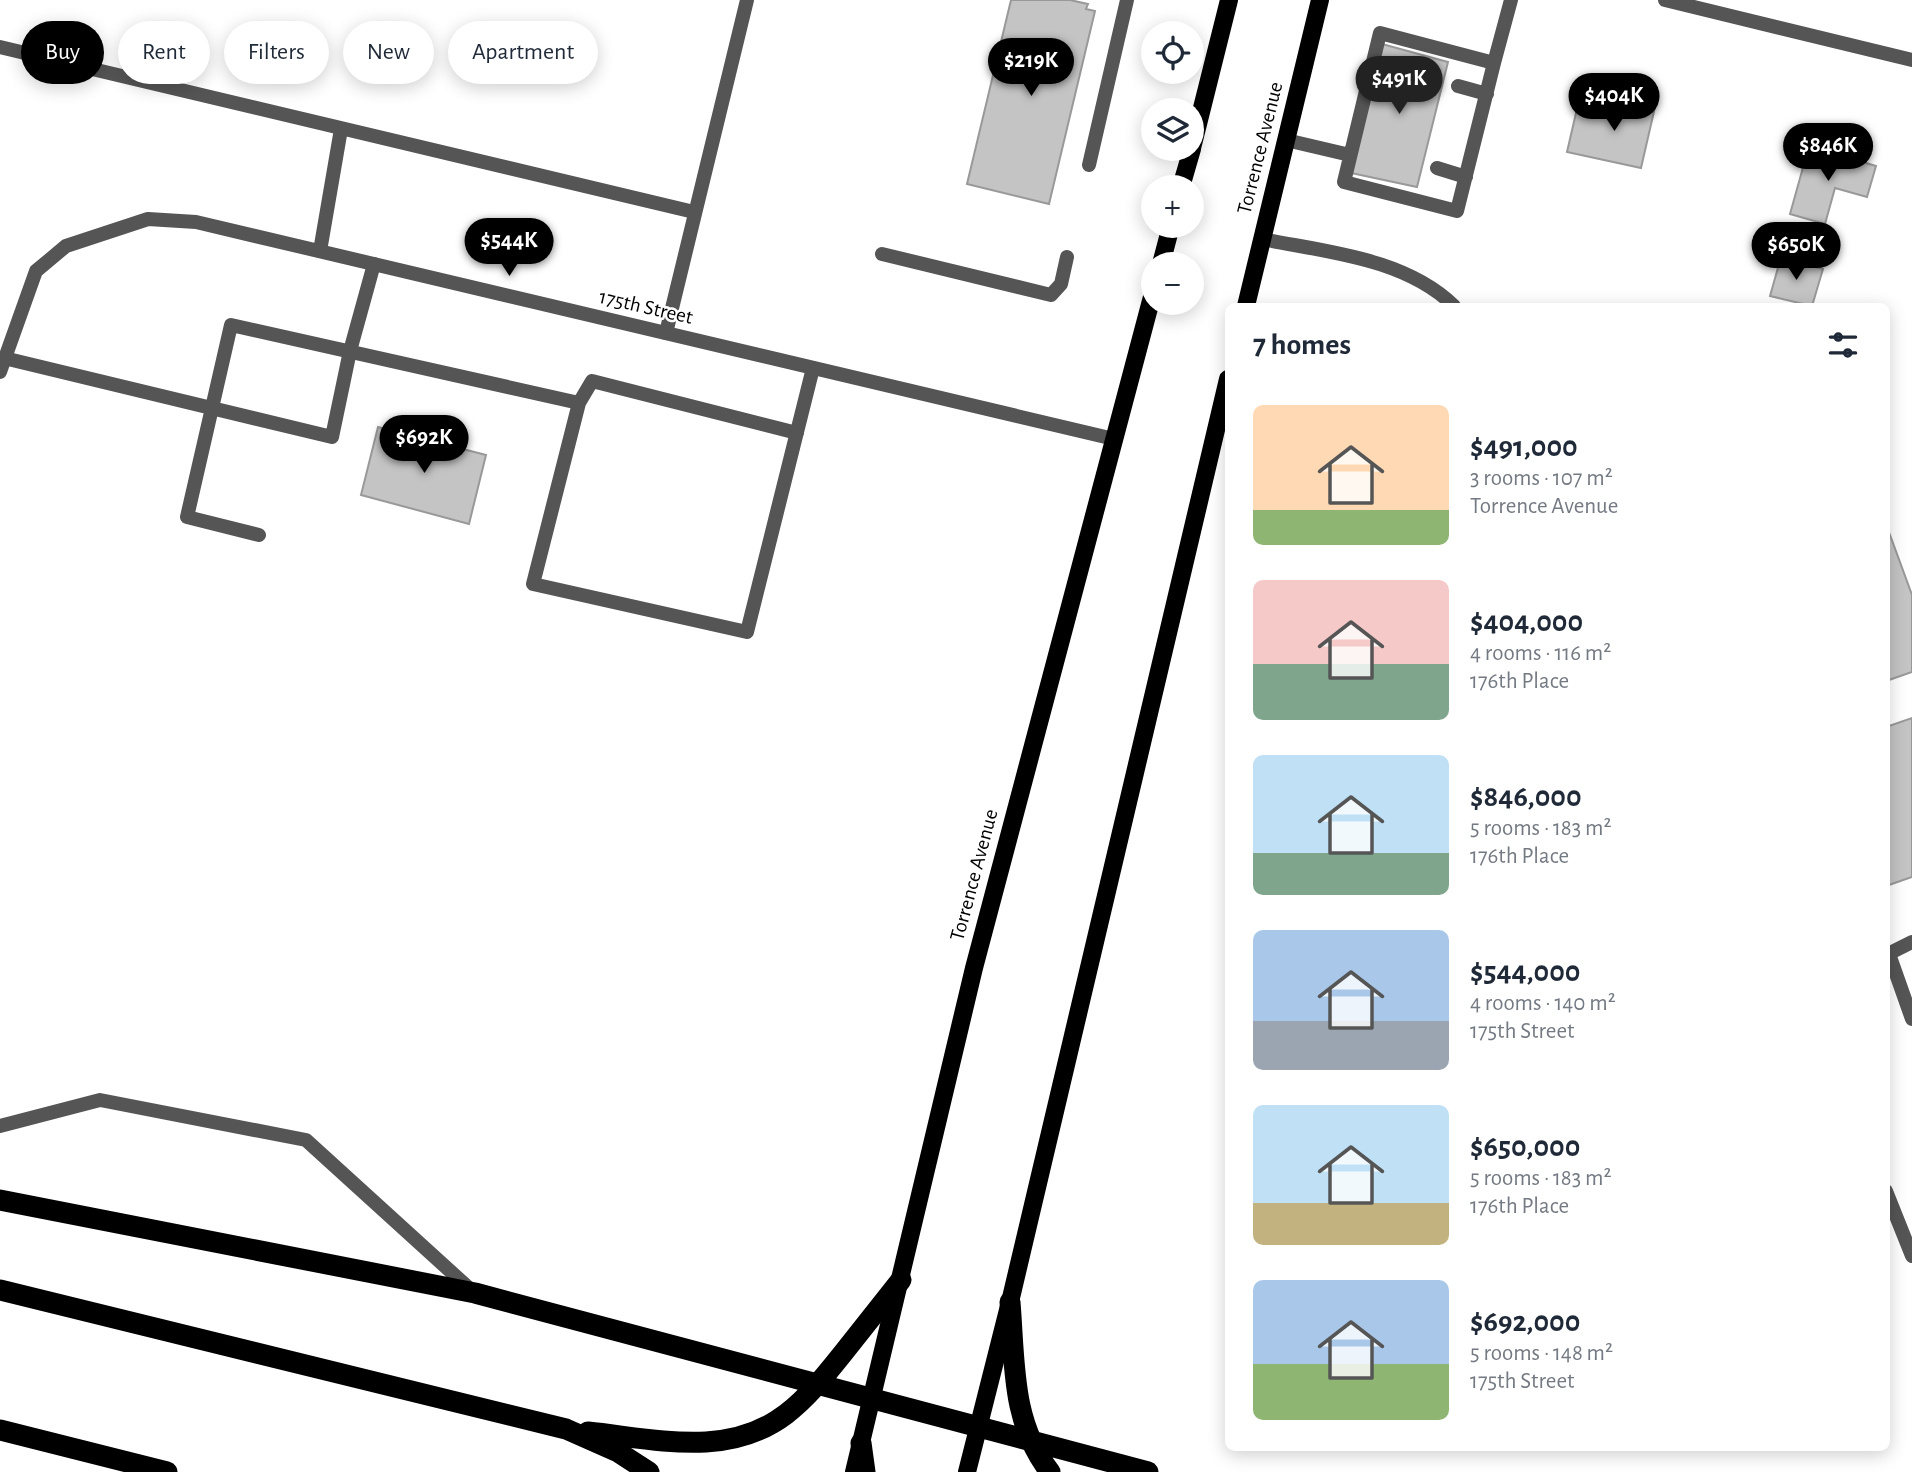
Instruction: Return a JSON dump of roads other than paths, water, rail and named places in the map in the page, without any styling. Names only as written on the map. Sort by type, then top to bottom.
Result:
[{"type":"highway","points":[[0,1200],[475,1293],[1147,1472]]},
{"type":"highway","points":[[0,1290],[566,1429],[685,1442],[724,1440],[762,1430],[780,1421],[808,1397],[901,1280]]},
{"type":"highway","points":[[1010,1303],[1017,1394],[1023,1425],[1033,1451],[1050,1472]]},
{"type":"highway","points":[[566,1429],[618,1452],[649,1472]]},
{"type":"highway","points":[[0,1430],[167,1472]]},
{"type":"highway","points":[[861,1443],[865,1472]]},
{"type":"main road","points":[[1204,101],[1229,0]]},
{"type":"main road","name":"Torrence Avenue","points":[[1247,303],[1320,0]]},
{"type":"main road","name":"Torrence Avenue","points":[[854,1472],[974,968],[1147,315]]},
{"type":"main road","points":[[967,1472],[1010,1303],[1225,392]]},
{"type":"street","points":[[666,333],[747,0]]},
{"type":"street","points":[[1089,165],[1127,0]]},
{"type":"street","points":[[1494,63],[1380,33],[1379,66],[1344,183],[1457,211],[1511,0]]},
{"type":"street","points":[[1665,0],[1912,60]]},
{"type":"street","points":[[0,47],[694,212]]},
{"type":"street","points":[[1458,86],[1487,94]]},
{"type":"street","points":[[320,251],[341,129]]},
{"type":"street","points":[[1286,140],[1356,150]]},
{"type":"street","points":[[1437,168],[1466,177]]},
{"type":"street","name":"175th Street","points":[[2,365],[36,271],[66,246],[109,229],[148,219],[196,222],[1114,439]]},
{"type":"street","points":[[1262,239],[1375,262],[1435,288],[1451,303]]},
{"type":"street","points":[[882,254],[1051,295],[1061,284],[1067,257]]},
{"type":"street","points":[[2,365],[212,408],[332,437],[350,351],[374,264]]},
{"type":"street","points":[[259,535],[187,517],[231,325],[579,403]]},
{"type":"street","points":[[797,433],[592,381],[579,403],[533,584],[747,632],[797,433],[813,368]]},
{"type":"street","points":[[1890,954],[1912,942]]},
{"type":"street","points":[[1890,960],[1912,1019]]},
{"type":"street","points":[[0,1126],[100,1100],[306,1140],[475,1293]]},
{"type":"street","points":[[1890,1201],[1912,1256]]}]
